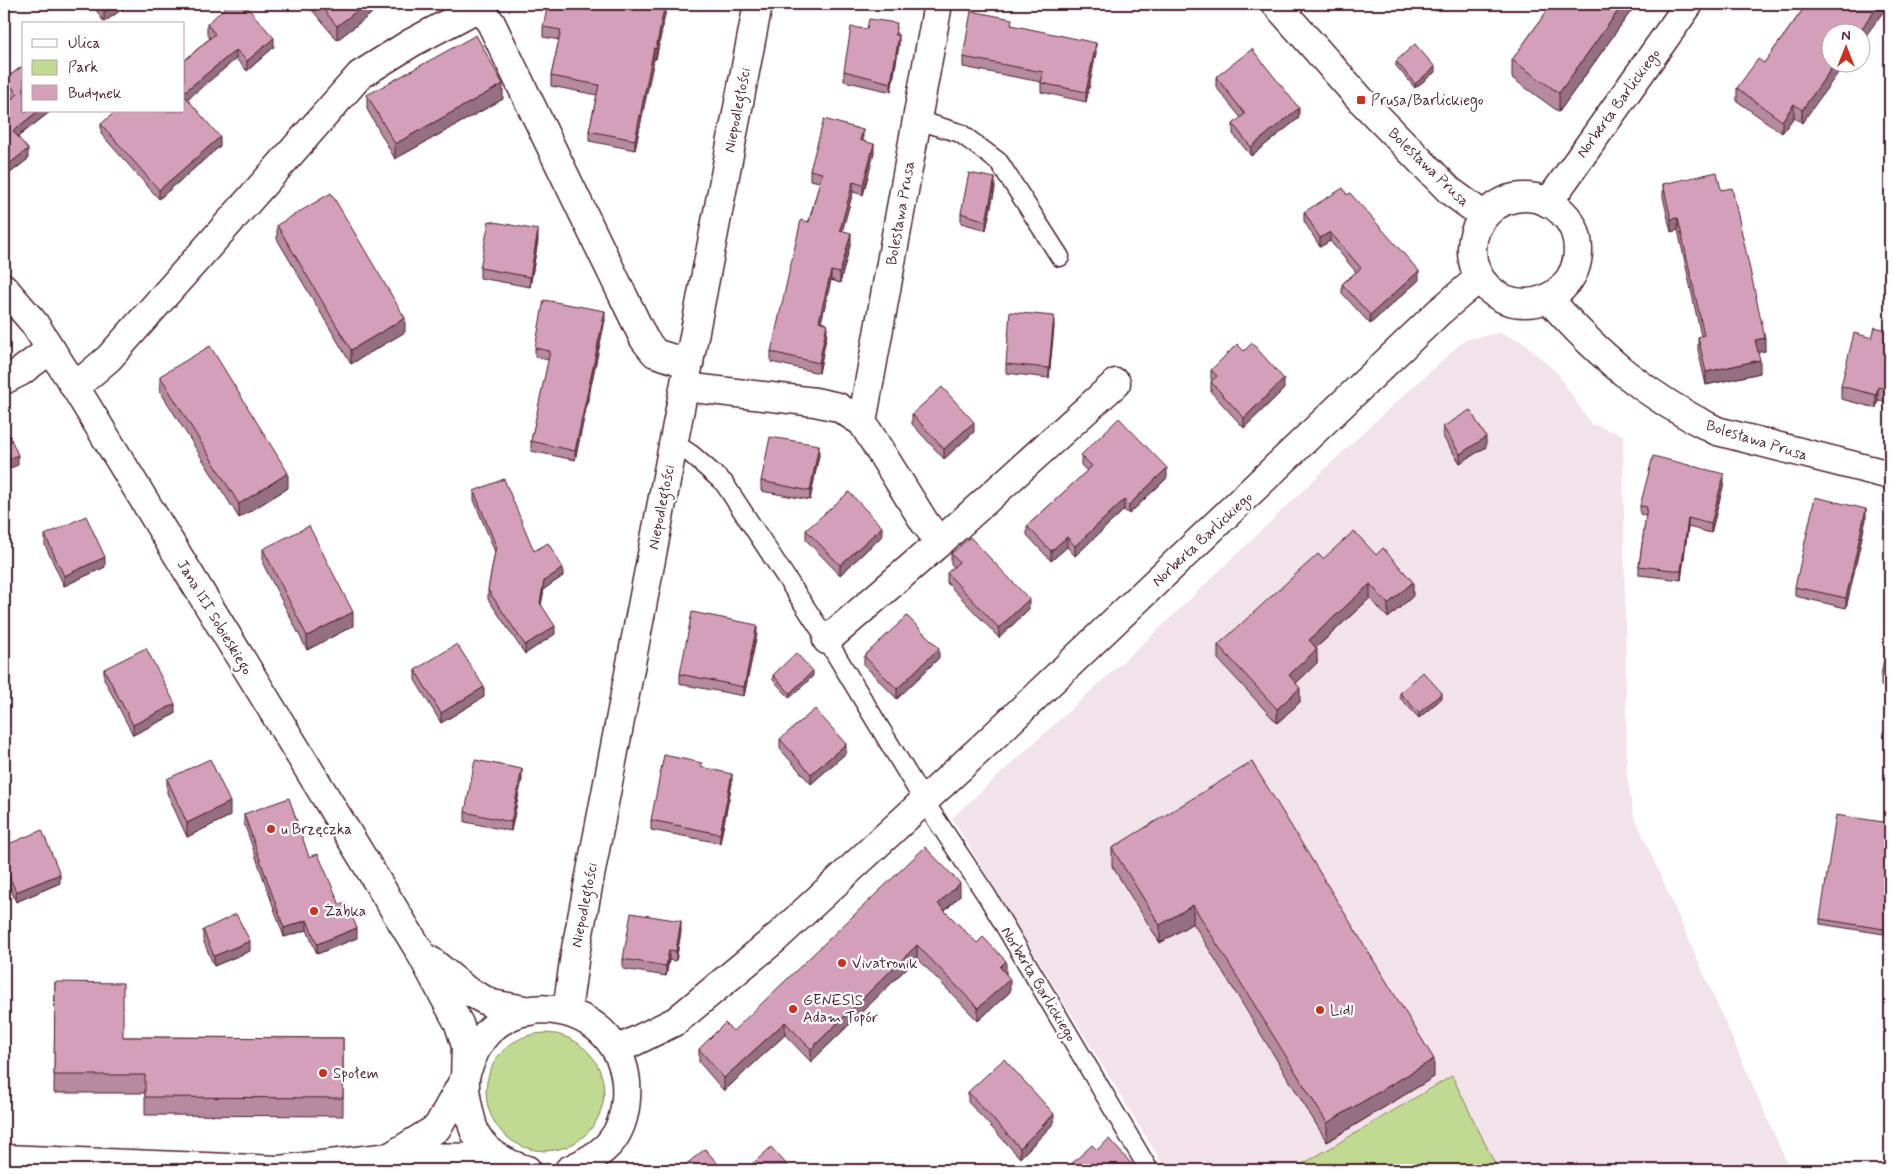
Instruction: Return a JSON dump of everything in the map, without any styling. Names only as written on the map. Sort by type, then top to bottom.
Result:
[{"type":"street","name":"Niepodległości","points":[[567,1012],[574,954],[758,4]]},
{"type":"street","name":"Bolesława Prusa","points":[[862,422],[938,4]]},
{"type":"street","name":"Bolesława Prusa","points":[[1276,4],[1361,100],[1450,191],[1484,216]]},
{"type":"street","name":"Norberta Barlickiego","points":[[1548,203],[1690,4]]},
{"type":"street","points":[[75,387],[109,358],[360,75],[478,5],[491,23],[644,339],[656,353],[687,376],[838,407],[862,422],[925,524],[940,542]]},
{"type":"street","points":[[1514,198],[1532,198],[1548,203],[1562,212],[1572,226],[1577,242],[1577,259],[1572,275],[1562,288],[1548,298],[1533,303],[1517,303],[1502,298],[1489,290],[1479,278],[1473,263],[1472,246],[1476,230],[1484,216],[1497,205],[1514,198]]},
{"type":"street","name":"Norberta Barlickiego","points":[[618,1050],[676,1021],[774,939],[924,801],[1440,312],[1479,278]]},
{"type":"street","name":"Jana III Sobieskiego","points":[[4,288],[34,323],[75,387],[419,950],[459,1024],[466,1046],[465,1078],[468,1110],[476,1136],[497,1158]]},
{"type":"street","name":"Bolesława Prusa","points":[[1548,298],[1592,347],[1657,398],[1717,431],[1890,475]]},
{"type":"street","points":[[4,380],[20,372],[51,349]]},
{"type":"street","points":[[828,640],[940,542],[1116,382]]},
{"type":"street","name":"Jana III Sobieskiego","points":[[419,950],[466,990],[492,1004],[530,1011]]},
{"type":"street","points":[[390,1157],[437,1128],[465,1078],[477,1046],[492,1029],[510,1017],[530,1011],[546,1009],[567,1012],[588,1021],[602,1030],[618,1050],[628,1082],[625,1111],[616,1138],[596,1157],[577,1169]]},
{"type":"street","points":[[4,1159],[279,1170],[390,1157],[442,1164],[497,1158],[527,1170]]},
{"type":"lane","points":[[917,120],[960,134],[999,162],[1060,257]]},
{"type":"lane","points":[[674,443],[691,454],[724,483],[828,640],[924,801]]},
{"type":"lane","name":"Norberta Barlickiego","points":[[924,801],[987,896],[1149,1170]]},
{"type":"shaded area","points":[[1498,333],[1522,341],[1557,373],[1591,424],[1623,435],[1627,778],[1633,813],[1790,1170],[1498,1170],[1451,1076],[1293,1170],[1166,1170],[952,818],[1162,626],[1372,424],[1465,340]]},
{"type":"green space","points":[[545,1033],[568,1037],[587,1050],[600,1069],[604,1092],[600,1115],[587,1134],[568,1147],[545,1151],[522,1147],[503,1134],[490,1115],[486,1092],[490,1069],[503,1050],[522,1037]]},
{"type":"green space","points":[[1452,1076],[1498,1170],[1293,1170]]},
{"type":"building","points":[[98,4],[116,4],[104,12]]},
{"type":"building","points":[[229,4],[244,4],[274,38],[247,61],[236,50],[185,91],[185,60],[215,34],[207,24]]},
{"type":"building","points":[[319,4],[366,4],[337,26]]},
{"type":"building","points":[[548,4],[665,4],[635,140],[589,131],[599,85],[551,76],[561,30],[543,27]]},
{"type":"building","points":[[1552,4],[1623,4],[1559,93],[1512,60]]},
{"type":"building","points":[[1807,4],[1880,4],[1866,22],[1822,22],[1822,72],[1829,72],[1802,110],[1794,104],[1782,121],[1737,88],[1758,59],[1764,63]]},
{"type":"building","points":[[971,11],[1012,19],[1011,25],[1096,43],[1086,92],[1041,83],[1043,72],[963,57]]},
{"type":"building","points":[[869,19],[897,23],[895,35],[899,35],[891,83],[844,71],[851,27],[867,29]]},
{"type":"building","points":[[476,35],[503,84],[395,144],[367,95]]},
{"type":"building","points":[[1415,44],[1435,67],[1415,84],[1396,61]]},
{"type":"building","points":[[1252,49],[1299,108],[1251,147],[1233,124],[1245,114],[1216,77]]},
{"type":"building","points":[[22,66],[22,112],[37,112],[13,131],[28,149],[4,168],[4,105],[18,94],[5,79]]},
{"type":"building","points":[[185,96],[220,137],[159,190],[101,124],[115,112],[185,112]]},
{"type":"building","points":[[824,119],[863,130],[860,140],[874,144],[863,185],[853,182],[840,230],[851,233],[840,273],[831,271],[819,321],[827,324],[819,363],[771,352],[801,220],[809,222],[822,173],[810,170]]},
{"type":"building","points":[[1717,172],[1721,190],[1732,188],[1765,338],[1755,340],[1760,360],[1706,372],[1698,337],[1704,335],[1678,218],[1671,219],[1663,184]]},
{"type":"building","points":[[969,173],[995,178],[986,221],[961,213]]},
{"type":"building","points":[[1343,188],[1347,195],[1350,193],[1419,271],[1370,315],[1342,284],[1361,268],[1330,232],[1320,238],[1304,212]]},
{"type":"building","points":[[331,193],[405,318],[351,350],[277,225]]},
{"type":"building","points":[[489,221],[538,230],[530,277],[480,268]]},
{"type":"building","points":[[544,300],[605,311],[575,451],[531,441],[550,351],[535,348]]},
{"type":"building","points":[[1010,312],[1054,316],[1049,368],[1006,364]]},
{"type":"building","points":[[1875,327],[1890,331],[1890,390],[1878,387],[1876,395],[1841,386],[1854,333],[1872,338]]},
{"type":"building","points":[[1252,343],[1284,379],[1244,418],[1211,382],[1217,376],[1211,370],[1237,344],[1244,351]]},
{"type":"building","points":[[210,346],[288,473],[239,504],[160,376]]},
{"type":"building","points":[[942,387],[974,422],[944,449],[912,414]]},
{"type":"building","points":[[1470,410],[1486,437],[1460,454],[1443,427]]},
{"type":"building","points":[[1119,418],[1167,468],[1129,505],[1124,500],[1075,546],[1067,537],[1051,551],[1027,526],[1092,466],[1081,455]]},
{"type":"building","points":[[4,423],[18,455],[4,461]]},
{"type":"building","points":[[770,437],[819,445],[810,491],[761,481]]},
{"type":"building","points":[[1653,456],[1724,474],[1711,524],[1688,518],[1681,571],[1639,566],[1647,507],[1640,506]]},
{"type":"building","points":[[504,479],[534,551],[548,543],[563,568],[544,581],[540,603],[555,626],[525,645],[488,590],[496,546],[474,491]]},
{"type":"building","points":[[849,492],[882,527],[840,565],[806,530]]},
{"type":"building","points":[[1815,497],[1866,509],[1846,598],[1795,587]]},
{"type":"building","points":[[86,516],[105,557],[64,576],[45,535]]},
{"type":"building","points":[[309,526],[353,612],[307,636],[263,549]]},
{"type":"building","points":[[1354,531],[1376,555],[1383,548],[1413,582],[1388,604],[1370,584],[1309,640],[1317,649],[1289,675],[1300,688],[1277,709],[1218,645],[1318,554],[1323,559]]},
{"type":"building","points":[[970,537],[1029,599],[999,628],[947,573],[959,562],[951,554]]},
{"type":"building","points":[[692,612],[757,625],[744,687],[680,674]]},
{"type":"building","points":[[907,616],[939,648],[897,689],[864,656]]},
{"type":"building","points":[[1890,625],[1890,678],[1881,677]]},
{"type":"building","points":[[457,644],[484,687],[441,713],[415,670]]},
{"type":"building","points":[[146,648],[175,704],[133,725],[104,669]]},
{"type":"building","points":[[796,653],[813,671],[790,693],[773,675]]},
{"type":"building","points":[[1423,672],[1442,693],[1419,713],[1400,693]]},
{"type":"building","points":[[815,709],[846,744],[811,774],[780,739]]},
{"type":"building","points":[[664,755],[702,763],[701,767],[732,774],[720,834],[651,820]]},
{"type":"building","points":[[210,759],[230,802],[187,823],[167,779]]},
{"type":"building","points":[[475,760],[522,769],[511,822],[465,812]]},
{"type":"building","name":"Lidl","points":[[1252,762],[1434,1059],[1327,1123],[1193,905],[1160,925],[1112,848]]},
{"type":"building","points":[[289,798],[309,857],[318,854],[340,905],[346,903],[357,928],[317,944],[307,920],[284,928],[244,814]]},
{"type":"building","points":[[1836,815],[1890,823],[1890,930],[1820,919]]},
{"type":"building","points":[[42,830],[60,874],[16,892],[4,864],[4,846]]},
{"type":"building","points":[[925,847],[960,883],[938,904],[977,943],[983,937],[1006,961],[1000,967],[1010,979],[978,1008],[917,945],[811,1049],[785,1022],[724,1078],[699,1049],[725,1023],[733,1031]]},
{"type":"building","points":[[631,913],[681,921],[676,951],[669,950],[666,966],[623,959]]},
{"type":"building","points":[[236,914],[250,941],[214,956],[203,930]]},
{"type":"building","points":[[55,982],[123,983],[123,1037],[343,1038],[343,1098],[145,1097],[145,1075],[54,1075]]},
{"type":"building","points":[[1004,1059],[1054,1114],[1020,1148],[968,1092]]},
{"type":"building","points":[[1109,1139],[1137,1170],[1071,1170],[1068,1167],[1092,1145],[1097,1150]]},
{"type":"building","points":[[771,1147],[788,1166],[782,1170],[746,1170]]},
{"type":"building","points":[[705,1149],[723,1170],[679,1170]]},
{"type":"place","name":"Prusa/Barlickiego","points":[[1361,100]]},
{"type":"place","name":"u Brzęczka","points":[[271,829]]},
{"type":"place","name":"Żabka","points":[[314,911]]},
{"type":"place","name":"Vivatronik","points":[[842,963]]},
{"type":"place","name":"GENESIS Adam Topór","points":[[793,1009]]},
{"type":"place","name":"Lidl","points":[[1320,1010]]},
{"type":"place","name":"Społem","points":[[323,1073]]}]
